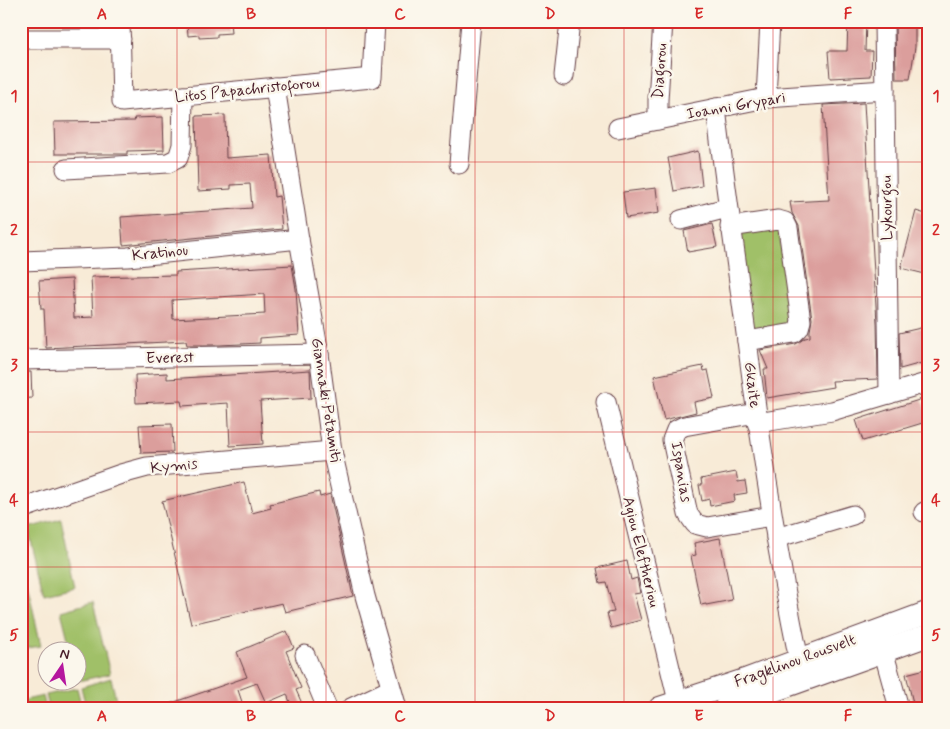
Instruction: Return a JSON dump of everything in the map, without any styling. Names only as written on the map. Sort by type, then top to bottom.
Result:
[{"type":"main road","name":"Fragklinou Rousvelt","points":[[726,708],[762,702],[881,641],[929,612]]},
{"type":"main road","name":"Fragklinou Rousvelt","points":[[669,704],[799,660],[881,641],[929,635]]},
{"type":"street","name":"Litos Papachristoforou","points":[[120,30],[122,102],[372,78],[375,21]]},
{"type":"street","points":[[459,164],[470,21]]},
{"type":"street","points":[[564,76],[570,21]]},
{"type":"street","name":"Diagorou","points":[[658,120],[664,21]]},
{"type":"street","points":[[766,98],[770,21]]},
{"type":"street","name":"Lykourgou","points":[[884,21],[889,394]]},
{"type":"street","points":[[21,39],[120,30]]},
{"type":"street","name":"Giannaki Potamiti","points":[[275,87],[319,354],[332,451],[365,596],[397,708]]},
{"type":"street","name":"Ioanni Grypari","points":[[618,128],[766,98],[885,90]]},
{"type":"street","points":[[66,168],[168,164],[178,158],[182,145],[182,96]]},
{"type":"street","name":"Gkaite","points":[[716,108],[727,208],[757,423],[799,660]]},
{"type":"street","points":[[680,220],[727,208]]},
{"type":"street","points":[[730,227],[778,220],[785,222],[788,228],[801,321],[799,328],[794,333],[747,341]]},
{"type":"street","name":"Kratinou","points":[[21,261],[128,257],[299,239]]},
{"type":"street","name":"Everest","points":[[21,360],[319,354]]},
{"type":"street","points":[[757,423],[824,425],[832,412],[929,382]]},
{"type":"street","name":"Agiou Eleftheriou","points":[[606,402],[669,704]]},
{"type":"street","name":"Ispanias","points":[[757,423],[684,426],[676,430],[672,440],[688,514],[695,524],[707,527],[772,516]]},
{"type":"street","name":"Kymis","points":[[21,509],[121,474],[147,467],[332,451]]},
{"type":"street","points":[[776,538],[853,515]]},
{"type":"street","points":[[881,641],[899,708]]},
{"type":"street","points":[[305,655],[327,708]]},
{"type":"street","points":[[351,708],[391,689]]},
{"type":"green space","points":[[778,224],[794,328],[751,337],[736,229]]},
{"type":"green space","points":[[61,519],[75,587],[44,594],[28,528]]},
{"type":"green space","points":[[27,582],[40,642],[38,642],[38,646],[21,649],[21,583]]},
{"type":"green space","points":[[93,602],[110,674],[88,679],[88,642],[69,642],[61,611]]},
{"type":"green space","points":[[111,678],[118,708],[86,708],[82,692],[88,692],[88,685]]},
{"type":"green space","points":[[59,692],[78,692],[82,708],[49,708],[46,695]]},
{"type":"green space","points":[[43,696],[46,708],[22,708],[21,701]]},
{"type":"building","points":[[187,21],[230,21],[231,33],[217,34],[217,37],[199,38],[199,35],[188,36]]},
{"type":"building","points":[[848,21],[866,21],[865,51],[872,51],[871,76],[830,78],[828,51],[847,51]]},
{"type":"building","points":[[895,21],[915,21],[915,47],[910,79],[896,79]]},
{"type":"building","points":[[864,103],[877,323],[878,379],[832,381],[833,387],[767,398],[764,369],[768,369],[760,350],[796,344],[810,337],[812,319],[799,226],[792,213],[790,202],[829,200],[823,105]]},
{"type":"building","points":[[225,115],[226,158],[271,155],[274,197],[279,196],[282,229],[123,245],[121,217],[252,208],[250,184],[231,185],[231,189],[198,191],[196,116]]},
{"type":"building","points":[[163,117],[164,150],[127,151],[127,154],[55,154],[54,122],[135,121],[134,118]]},
{"type":"building","points":[[698,151],[702,186],[674,191],[668,158]]},
{"type":"building","points":[[656,188],[659,213],[626,218],[623,192]]},
{"type":"building","points":[[916,211],[929,215],[929,275],[901,268]]},
{"type":"building","points":[[712,224],[717,247],[688,252],[684,231]]},
{"type":"building","points":[[292,265],[296,289],[299,335],[260,338],[260,343],[187,345],[186,341],[46,348],[44,309],[41,309],[39,281],[72,279],[74,318],[93,317],[91,277],[176,275],[176,272]],"holes":[[[264,294],[265,314],[173,319],[172,300]]]},
{"type":"building","points":[[929,326],[929,361],[900,369],[899,333]]},
{"type":"building","points":[[703,366],[704,371],[708,370],[714,398],[694,402],[696,412],[664,420],[654,376]]},
{"type":"building","points":[[310,370],[311,398],[260,401],[263,444],[230,446],[228,403],[182,406],[181,401],[136,403],[135,375],[167,373],[167,379]]},
{"type":"building","points":[[21,372],[31,372],[32,398],[21,399]]},
{"type":"building","points":[[922,399],[929,421],[863,441],[856,420]]},
{"type":"building","points":[[172,424],[173,452],[141,453],[139,425]]},
{"type":"building","points":[[736,472],[738,482],[745,481],[747,493],[734,495],[735,501],[710,506],[709,499],[702,501],[699,485],[702,485],[701,479]]},
{"type":"building","points":[[244,482],[252,513],[271,508],[270,504],[319,492],[320,497],[330,494],[353,596],[285,612],[282,603],[191,624],[162,501]]},
{"type":"building","points":[[720,538],[732,600],[701,605],[691,556],[696,555],[694,543]]},
{"type":"building","points":[[627,561],[631,580],[637,578],[640,593],[634,594],[641,620],[611,628],[607,613],[614,612],[606,582],[600,583],[597,568]]},
{"type":"building","points":[[287,631],[294,648],[286,651],[301,688],[296,690],[304,708],[292,708],[287,694],[266,703],[257,683],[238,690],[244,708],[164,708],[163,706],[247,677],[237,652]]},
{"type":"building","points":[[929,668],[929,703],[914,707],[906,674]]}]
